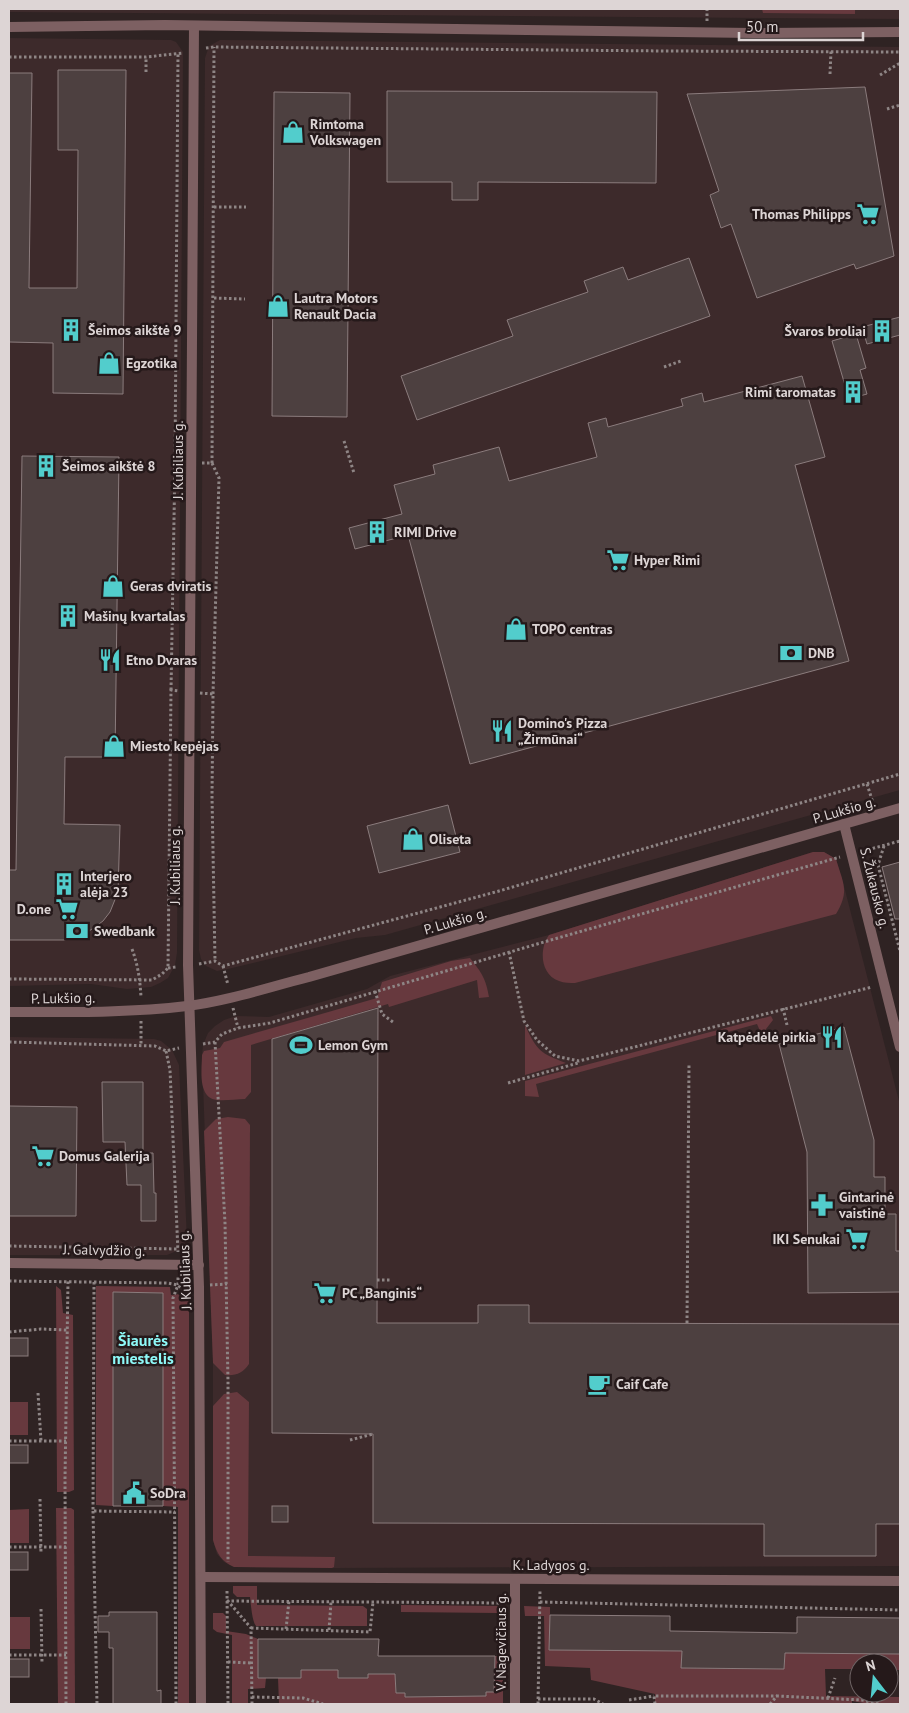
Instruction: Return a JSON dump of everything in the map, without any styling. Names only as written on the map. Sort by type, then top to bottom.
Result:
[{"type":"street","points":[[9,26],[194,26],[752,33],[900,32]]},
{"type":"street","name":"J. Kubiliaus g.","points":[[194,26],[188,819],[189,1006],[199,1266],[201,1704]]},
{"type":"street","name":"P. Lukšio g.","points":[[9,1012],[141,1010],[189,1006],[230,997],[309,977],[900,808]]},
{"type":"street","name":"S. Žukausko g.","points":[[844,824],[900,1046]]},
{"type":"street","name":"J. Galvydžio g.","points":[[9,1263],[199,1266]]},
{"type":"street","name":"K. Ladygos g.","points":[[201,1577],[900,1581]]},
{"type":"street","name":"V. Nagevičiaus g.","points":[[515,1579],[515,1704]]},
{"type":"path","points":[[212,463],[214,47]]},
{"type":"path","points":[[9,57],[146,57],[178,54],[214,47],[900,52]]},
{"type":"path","points":[[830,74],[831,51]]},
{"type":"path","points":[[175,462],[178,54]]},
{"type":"path","points":[[146,57],[146,72]]},
{"type":"path","points":[[880,75],[900,63]]},
{"type":"path","points":[[887,109],[900,105]]},
{"type":"path","points":[[214,207],[246,207]]},
{"type":"path","points":[[214,298],[245,299]]},
{"type":"path","points":[[664,367],[681,361]]},
{"type":"path","points":[[344,441],[354,473]]},
{"type":"path","points":[[212,796],[215,961],[223,966],[499,891],[900,774]]},
{"type":"path","points":[[867,784],[877,815]]},
{"type":"path","points":[[9,979],[152,980],[168,968],[170,795]]},
{"type":"path","points":[[852,854],[900,840]]},
{"type":"path","points":[[884,845],[878,865],[900,951]]},
{"type":"path","points":[[9,1042],[155,1046],[166,1051],[215,1042],[222,1034],[238,1028],[270,1023],[509,952],[836,859]]},
{"type":"path","points":[[509,952],[524,1021],[537,1040],[555,1056],[579,1061]]},
{"type":"path","points":[[508,1083],[579,1061],[783,1008],[885,984]]},
{"type":"path","points":[[375,991],[382,1014],[393,1022]]},
{"type":"path","points":[[783,1008],[787,1025]]},
{"type":"path","points":[[215,1042],[227,1284],[228,1562]]},
{"type":"path","points":[[9,1246],[178,1249],[170,1070],[166,1051]]},
{"type":"path","points":[[687,1323],[689,1064]]},
{"type":"path","points":[[377,1280],[391,1280]]},
{"type":"path","points":[[9,1282],[168,1283],[178,1285],[184,1290],[212,1284],[227,1284]]},
{"type":"path","points":[[66,1704],[68,1282]]},
{"type":"path","points":[[94,1282],[94,1511],[97,1704]]},
{"type":"path","points":[[176,1704],[173,1298],[178,1285]]},
{"type":"path","points":[[9,1332],[41,1329],[67,1330]]},
{"type":"path","points":[[38,1392],[41,1441]]},
{"type":"path","points":[[350,1440],[373,1434]]},
{"type":"path","points":[[9,1441],[66,1441]]},
{"type":"path","points":[[40,1499],[41,1554]]},
{"type":"path","points":[[94,1511],[175,1512]]},
{"type":"path","points":[[9,1547],[66,1547]]},
{"type":"path","points":[[538,1704],[540,1579]]},
{"type":"path","points":[[227,1591],[228,1704]]},
{"type":"path","points":[[228,1601],[506,1602]]},
{"type":"path","points":[[228,1601],[251,1628],[252,1704]]},
{"type":"path","points":[[286,1630],[289,1601]]},
{"type":"path","points":[[329,1630],[330,1602]]},
{"type":"path","points":[[251,1628],[370,1632],[373,1602]]},
{"type":"path","points":[[540,1602],[900,1610]]},
{"type":"path","points":[[41,1609],[42,1662]]},
{"type":"path","points":[[9,1655],[66,1655]]},
{"type":"path","points":[[228,1662],[251,1662]]},
{"type":"path","points":[[828,1698],[835,1678]]},
{"type":"path","points":[[629,1700],[654,1696],[777,1696],[862,1700],[879,1704]]},
{"type":"path","points":[[654,1696],[655,1704]]},
{"type":"path","points":[[770,1704],[777,1696]]},
{"type":"path","points":[[252,1697],[303,1698],[323,1704]]},
{"type":"path","points":[[538,1699],[594,1699],[604,1704]]},
{"type":"shaded area","points":[[9,9],[900,9],[900,19],[9,12]]},
{"type":"shaded area","points":[[762,9],[855,9],[855,14],[763,13]]},
{"type":"shaded area","points":[[9,38],[171,40],[176,42],[183,52],[177,953],[175,965],[168,978],[151,987],[127,989],[91,984],[9,986]]},
{"type":"shaded area","points":[[220,40],[900,47],[900,790],[385,935],[356,938],[217,971],[206,966],[201,959],[199,950],[205,58],[209,46]]},
{"type":"shaded area","points":[[813,852],[824,852],[836,859],[900,1105],[900,1566],[332,1568],[234,1567],[224,1562],[217,1554],[213,1540],[213,1363],[202,1055],[203,1045],[208,1033],[224,1020],[236,1016],[269,1017],[367,989],[390,976],[549,935]]},
{"type":"shaded area","points":[[813,852],[824,852],[836,859],[843,881],[844,893],[836,914],[575,983],[565,983],[553,978],[545,967],[543,954],[549,935]]},
{"type":"shaded area","points":[[470,958],[483,976],[489,997],[479,998],[477,980],[389,1007],[388,1004],[251,1045],[251,1092],[245,1099],[217,1100],[206,1094],[201,1074],[204,1051],[220,1048],[224,1042],[377,998],[382,982],[451,961]]},
{"type":"shaded area","points":[[771,1016],[773,1020],[766,1029],[763,1038],[757,1024],[536,1084],[539,1097],[525,1096],[525,1081]]},
{"type":"shaded area","points":[[525,1025],[540,1050],[566,1063],[525,1075]]},
{"type":"shaded area","points":[[9,1037],[154,1039],[161,1041],[172,1050],[179,1065],[187,1240],[184,1248],[167,1255],[9,1255]]},
{"type":"shaded area","points":[[228,1117],[245,1119],[250,1125],[249,1364],[242,1372],[225,1375],[213,1363],[204,1131],[216,1119]]},
{"type":"shaded area","points":[[56,1286],[61,1290],[63,1313],[73,1315],[74,1490],[69,1492],[57,1492]]},
{"type":"shaded area","points":[[96,1286],[170,1287],[171,1295],[189,1293],[189,1704],[178,1704],[178,1507],[163,1506],[163,1293],[113,1292],[113,1506],[96,1505]]},
{"type":"shaded area","points":[[237,1392],[249,1402],[248,1556],[335,1557],[334,1567],[234,1567],[223,1560],[218,1553],[213,1540],[213,1406],[224,1394]]},
{"type":"shaded area","points":[[9,1402],[28,1402],[28,1435],[9,1435]]},
{"type":"shaded area","points":[[56,1508],[71,1508],[74,1510],[75,1704],[58,1704]]},
{"type":"shaded area","points":[[29,1509],[29,1543],[9,1543],[9,1510]]},
{"type":"shaded area","points":[[233,1586],[257,1586],[257,1605],[363,1606],[367,1609],[367,1626],[256,1626],[250,1597],[237,1597],[233,1593]]},
{"type":"shaded area","points":[[401,1605],[504,1606],[504,1627],[498,1627],[497,1613],[401,1612]]},
{"type":"shaded area","points":[[524,1606],[550,1607],[550,1650],[682,1650],[682,1668],[784,1669],[785,1650],[797,1653],[849,1654],[849,1669],[825,1669],[826,1696],[849,1696],[849,1703],[852,1704],[655,1704],[655,1694],[591,1680],[590,1668],[545,1666],[544,1616],[525,1616]]},
{"type":"shaded area","points":[[213,1613],[223,1613],[226,1616],[226,1631],[246,1634],[258,1639],[258,1677],[266,1678],[265,1688],[248,1689],[248,1704],[232,1704],[232,1635],[217,1632],[213,1629]]},
{"type":"shaded area","points":[[9,1617],[30,1617],[30,1649],[9,1649]]},
{"type":"shaded area","points":[[899,1654],[900,1654],[899,1670]]},
{"type":"shaded area","points":[[495,1656],[503,1656],[503,1704],[279,1704],[278,1678],[301,1670],[338,1670],[338,1678],[368,1678],[368,1674],[395,1674],[396,1692],[405,1693],[406,1697],[436,1697],[436,1692],[455,1696],[485,1696],[486,1692],[494,1691]]},
{"type":"shaded area","points":[[900,1697],[900,1704],[863,1703],[899,1703]]},
{"type":"building","points":[[58,70],[126,70],[123,394],[53,393],[53,343],[9,342],[9,73],[32,73],[29,288],[77,288],[78,150],[58,150]]},
{"type":"building","points":[[865,87],[894,256],[856,269],[854,264],[757,298],[731,224],[721,228],[710,195],[719,191],[687,94]]},
{"type":"building","points":[[387,91],[657,92],[656,183],[478,182],[478,200],[452,200],[452,182],[387,182]]},
{"type":"building","points":[[274,92],[350,93],[347,417],[272,416]]},
{"type":"building","points":[[689,258],[710,316],[417,420],[401,376],[513,336],[507,320],[588,292],[584,281],[623,267],[628,280]]},
{"type":"building","name":"Švaros broliai","points":[[900,317],[900,335],[867,344],[862,327]]},
{"type":"building","points":[[856,334],[866,368],[860,370],[867,394],[849,399],[832,341]]},
{"type":"building","name":"Hyper Rimi","points":[[802,376],[825,457],[795,465],[849,661],[470,764],[408,535],[355,549],[349,528],[402,514],[394,485],[435,474],[433,465],[499,447],[509,481],[597,457],[588,423],[606,418],[608,427],[683,406],[681,399],[702,393],[704,402]]},
{"type":"building","name":"Mašinų kvartalas","points":[[22,456],[119,457],[115,757],[65,757],[64,824],[120,825],[118,892],[110,912],[103,921],[85,934],[64,940],[9,940],[9,870],[16,870]]},
{"type":"building","name":"Oliseta","points":[[448,805],[460,852],[379,873],[367,826]]},
{"type":"building","points":[[900,862],[900,919],[895,919],[882,867]]},
{"type":"building","name":"PC „Banginis“","points":[[378,1008],[377,1323],[478,1323],[478,1305],[529,1305],[529,1323],[900,1324],[900,1524],[876,1524],[876,1556],[764,1556],[764,1524],[373,1523],[373,1434],[272,1433],[272,1039]]},
{"type":"building","points":[[844,1027],[874,1140],[874,1177],[885,1177],[885,1214],[896,1214],[896,1251],[900,1251],[900,1292],[808,1293],[807,1152],[779,1044]]},
{"type":"building","points":[[102,1082],[143,1082],[143,1153],[153,1153],[156,1221],[141,1221],[141,1185],[127,1185],[125,1142],[103,1142]]},
{"type":"building","name":"Domus Galerija","points":[[9,1106],[77,1107],[76,1216],[9,1216]]},
{"type":"building","points":[[113,1292],[163,1293],[163,1506],[113,1506]]},
{"type":"building","points":[[9,1338],[28,1338],[28,1356],[9,1356]]},
{"type":"building","points":[[9,1445],[28,1445],[28,1463],[9,1463]]},
{"type":"building","points":[[272,1506],[288,1506],[288,1522],[272,1522]]},
{"type":"building","points":[[9,1552],[28,1552],[28,1570],[9,1570]]},
{"type":"building","points":[[109,1612],[157,1612],[157,1691],[161,1690],[161,1704],[113,1704],[113,1648],[109,1648],[109,1632],[98,1632],[98,1616],[109,1616]]},
{"type":"building","points":[[550,1615],[670,1616],[670,1631],[797,1633],[797,1617],[900,1618],[900,1654],[785,1653],[784,1669],[681,1668],[682,1651],[549,1650]]},
{"type":"building","points":[[258,1639],[379,1639],[378,1656],[495,1656],[494,1692],[486,1692],[486,1696],[405,1697],[405,1693],[396,1693],[395,1674],[368,1674],[368,1678],[338,1678],[338,1670],[301,1670],[301,1678],[258,1678]]},
{"type":"building","points":[[9,1659],[29,1659],[29,1677],[9,1677]]},
{"type":"place","name":"Rimtoma Volkswagen","points":[[293,132]]},
{"type":"place","name":"Thomas Philipps","points":[[868,214]]},
{"type":"place","name":"Lautra Motors Renault Dacia","points":[[278,306]]},
{"type":"place","name":"Šeimos aikštė 9","points":[[71,330]]},
{"type":"place","name":"Švaros broliai","points":[[882,331]]},
{"type":"place","name":"Egzotika","points":[[109,363]]},
{"type":"place","name":"Rimi taromatas","points":[[853,392]]},
{"type":"place","name":"Šeimos aikštė 8","points":[[46,466]]},
{"type":"place","name":"RIMI Drive","points":[[377,532]]},
{"type":"place","name":"Hyper Rimi","points":[[618,560]]},
{"type":"place","name":"Geras dviratis","points":[[113,586]]},
{"type":"place","name":"Mašinų kvartalas","points":[[68,616]]},
{"type":"place","name":"TOPO centras","points":[[516,629]]},
{"type":"place","name":"DNB","points":[[791,653]]},
{"type":"place","name":"Etno Dvaras","points":[[110,660]]},
{"type":"place","name":"Domino's Pizza „Žirmūnai“","points":[[502,731]]},
{"type":"place","name":"Miesto kepėjas","points":[[114,746]]},
{"type":"place","name":"Oliseta","points":[[413,839]]},
{"type":"place","name":"Interjero alėja 23","points":[[64,884]]},
{"type":"place","name":"D.one","points":[[67,909]]},
{"type":"place","name":"Swedbank","points":[[77,931]]},
{"type":"place","name":"Katpėdėlė pirkia","points":[[832,1037]]},
{"type":"place","name":"Lemon Gym","points":[[301,1045]]},
{"type":"place","name":"Domus Galerija","points":[[43,1156]]},
{"type":"place","name":"Gintarinė vaistinė","points":[[822,1205]]},
{"type":"place","name":"IKI Senukai","points":[[857,1239]]},
{"type":"place","name":"PC „Banginis“","points":[[325,1293]]},
{"type":"place","name":"Caif Cafe","points":[[599,1384]]},
{"type":"place","name":"SoDra","points":[[134,1493]]},
{"type":"district","name":"Šiaurės miestelis","points":[[143,1349]]}]
